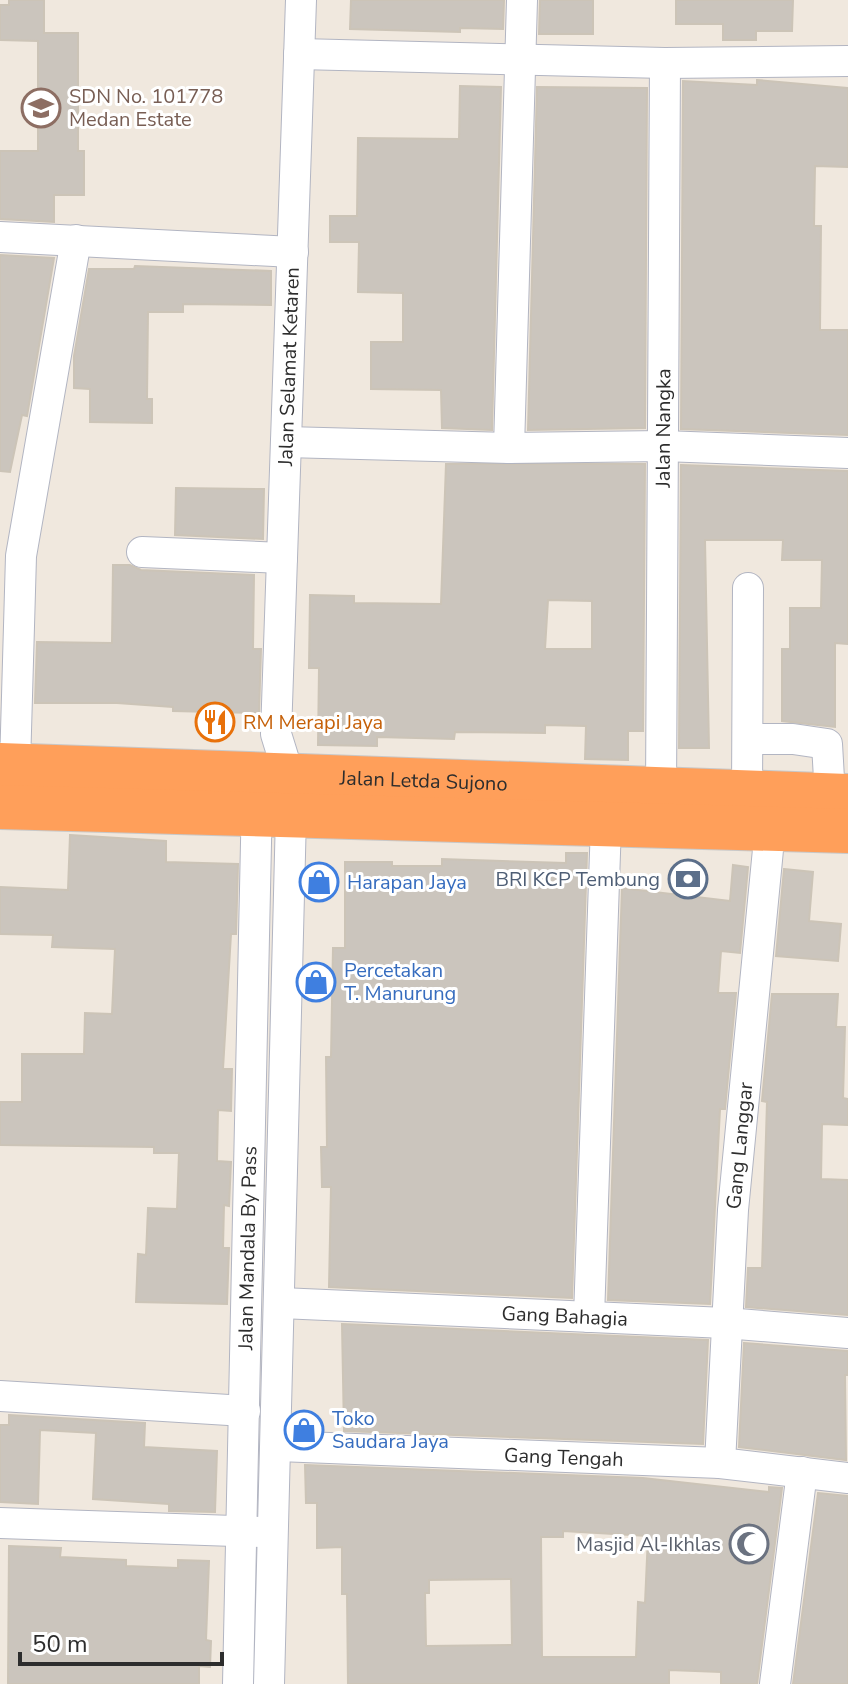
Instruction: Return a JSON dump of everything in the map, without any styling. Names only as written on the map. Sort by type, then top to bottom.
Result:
[{"type":"highway","name":"Jalan Letda Sujono","points":[[8,765],[274,795],[606,824],[759,811],[842,808]]},
{"type":"highway","name":"Jalan Letda Sujono","points":[[0,807],[274,795],[661,792],[759,811]]},
{"type":"street","name":"Jalan Selamat Ketaren","points":[[274,795],[301,0]]},
{"type":"street","points":[[509,448],[522,0]]},
{"type":"street","points":[[299,54],[665,63],[848,61]]},
{"type":"street","name":"Jalan Nangka","points":[[661,792],[665,63]]},
{"type":"street","points":[[0,237],[293,252]]},
{"type":"street","points":[[8,765],[21,556],[76,240]]},
{"type":"street","points":[[286,442],[509,448],[663,446],[848,453]]},
{"type":"street","points":[[142,552],[282,558]]},
{"type":"street","name":"Gang Langgar","points":[[720,1463],[725,1323],[759,811],[748,739],[748,588]]},
{"type":"street","points":[[748,739],[793,739],[827,744],[842,808]]},
{"type":"street","name":"Jalan Mandala By Pass","points":[[269,1684],[281,1303],[274,795]]},
{"type":"street","name":"Jalan Mandala By Pass","points":[[238,1684],[245,1411],[274,795]]},
{"type":"street","points":[[589,1317],[606,824]]},
{"type":"street","name":"Gang Bahagia","points":[[281,1303],[725,1323],[848,1333]]},
{"type":"street","points":[[0,1396],[245,1411]]},
{"type":"street","name":"Gang Tengah","points":[[278,1446],[720,1463],[848,1478]]},
{"type":"street","points":[[775,1684],[802,1472]]},
{"type":"street","points":[[0,1523],[276,1533]]},
{"type":"building","name":"SDN No. 101778 Medan Estate","points":[[9,0],[44,0],[44,33],[78,33],[78,151],[84,151],[84,195],[54,195],[54,222],[0,219],[0,151],[38,151],[38,41],[0,40],[0,5],[9,5]]},
{"type":"building","points":[[351,0],[504,0],[503,29],[460,28],[460,32],[350,29]]},
{"type":"building","points":[[540,0],[593,0],[593,34],[539,34]]},
{"type":"building","points":[[676,0],[793,0],[792,31],[756,31],[756,40],[723,40],[723,24],[676,24]]},
{"type":"building","points":[[757,80],[848,88],[848,167],[815,166],[814,226],[821,226],[820,330],[848,330],[848,435],[681,429],[683,81],[757,85]]},
{"type":"building","points":[[460,86],[501,87],[492,430],[442,428],[441,390],[371,389],[371,342],[403,342],[403,293],[358,292],[359,242],[330,242],[330,216],[357,216],[358,138],[459,139]]},
{"type":"building","points":[[537,87],[647,88],[645,428],[528,430]]},
{"type":"building","points":[[0,255],[54,258],[27,416],[22,415],[10,472],[0,471]]},
{"type":"building","points":[[135,266],[271,271],[271,305],[183,304],[183,312],[148,312],[147,399],[152,399],[152,423],[90,422],[90,389],[74,388],[74,356],[89,269],[134,269]]},
{"type":"building","points":[[446,464],[645,464],[643,731],[628,731],[628,760],[585,759],[586,726],[545,725],[545,733],[455,732],[454,739],[377,737],[377,746],[318,745],[319,668],[309,668],[310,595],[354,596],[354,603],[441,604]],"holes":[[[548,600],[592,601],[592,649],[545,649]]]},
{"type":"building","points":[[681,465],[848,471],[848,644],[835,643],[835,727],[782,721],[782,649],[790,649],[790,608],[821,608],[822,560],[782,560],[783,540],[705,540],[709,748],[679,748]]},
{"type":"building","points":[[176,488],[264,489],[263,539],[175,535]]},
{"type":"building","points":[[113,565],[130,565],[141,570],[254,575],[253,649],[261,649],[259,713],[173,711],[173,707],[117,703],[35,703],[37,642],[112,643]]},
{"type":"building","points":[[70,835],[166,841],[166,862],[238,864],[236,934],[231,934],[223,1069],[232,1069],[231,1111],[218,1110],[217,1161],[231,1162],[229,1206],[224,1205],[223,1248],[229,1248],[227,1304],[136,1302],[138,1254],[146,1255],[148,1208],[177,1209],[179,1153],[154,1153],[154,1147],[0,1145],[0,1102],[22,1102],[22,1054],[84,1054],[85,1013],[112,1014],[115,949],[52,947],[53,935],[0,934],[0,887],[68,890]]},
{"type":"building","points":[[566,853],[587,853],[572,1298],[329,1287],[331,1187],[322,1187],[321,1147],[327,1147],[326,1057],[331,1057],[333,948],[345,948],[345,862],[392,862],[392,866],[442,866],[442,859],[566,863]]},
{"type":"building","points":[[733,865],[748,867],[740,953],[721,951],[718,993],[736,993],[725,1109],[720,1109],[710,1304],[608,1300],[622,888],[730,901]]},
{"type":"building","points":[[784,869],[813,872],[809,921],[841,924],[838,961],[776,956]]},
{"type":"building","points":[[772,994],[838,994],[836,1027],[845,1027],[843,1098],[848,1099],[848,1125],[822,1124],[821,1179],[848,1180],[848,1315],[746,1307],[748,1268],[762,1268],[767,1102],[762,1101]]},
{"type":"building","points":[[342,1324],[708,1340],[703,1444],[344,1431]]},
{"type":"building","points":[[744,1343],[848,1351],[848,1375],[845,1375],[846,1460],[739,1447]]},
{"type":"building","points":[[9,1415],[145,1423],[144,1447],[217,1451],[215,1512],[169,1511],[169,1504],[93,1499],[96,1433],[40,1430],[38,1504],[0,1502],[0,1425],[9,1425]]},
{"type":"building","points":[[305,1465],[643,1478],[769,1492],[769,1487],[782,1488],[757,1684],[721,1684],[721,1672],[669,1670],[669,1684],[348,1684],[347,1594],[342,1594],[342,1547],[317,1548],[317,1503],[306,1503]],"holes":[[[563,1531],[648,1536],[645,1603],[638,1602],[636,1657],[542,1657],[541,1537],[563,1537]],[[511,1579],[512,1645],[426,1646],[425,1593],[429,1593],[429,1580]]]},
{"type":"building","points":[[818,1493],[848,1496],[848,1684],[793,1684]]},
{"type":"building","points":[[9,1546],[61,1548],[60,1557],[126,1560],[126,1566],[178,1568],[178,1560],[209,1561],[206,1640],[211,1641],[210,1667],[199,1666],[199,1684],[8,1684]]},
{"type":"place","name":"SDN No. 101778 Medan Estate","points":[[41,108]]},
{"type":"place","name":"RM Merapi Jaya","points":[[215,722]]},
{"type":"place","name":"BRI KCP Tembung","points":[[688,879]]},
{"type":"place","name":"Harapan Jaya","points":[[319,882]]},
{"type":"place","name":"Percetakan T. Manurung","points":[[316,982]]},
{"type":"place","name":"Toko Saudara Jaya","points":[[304,1430]]},
{"type":"place","name":"Masjid Al-Ikhlas","points":[[749,1544]]}]
